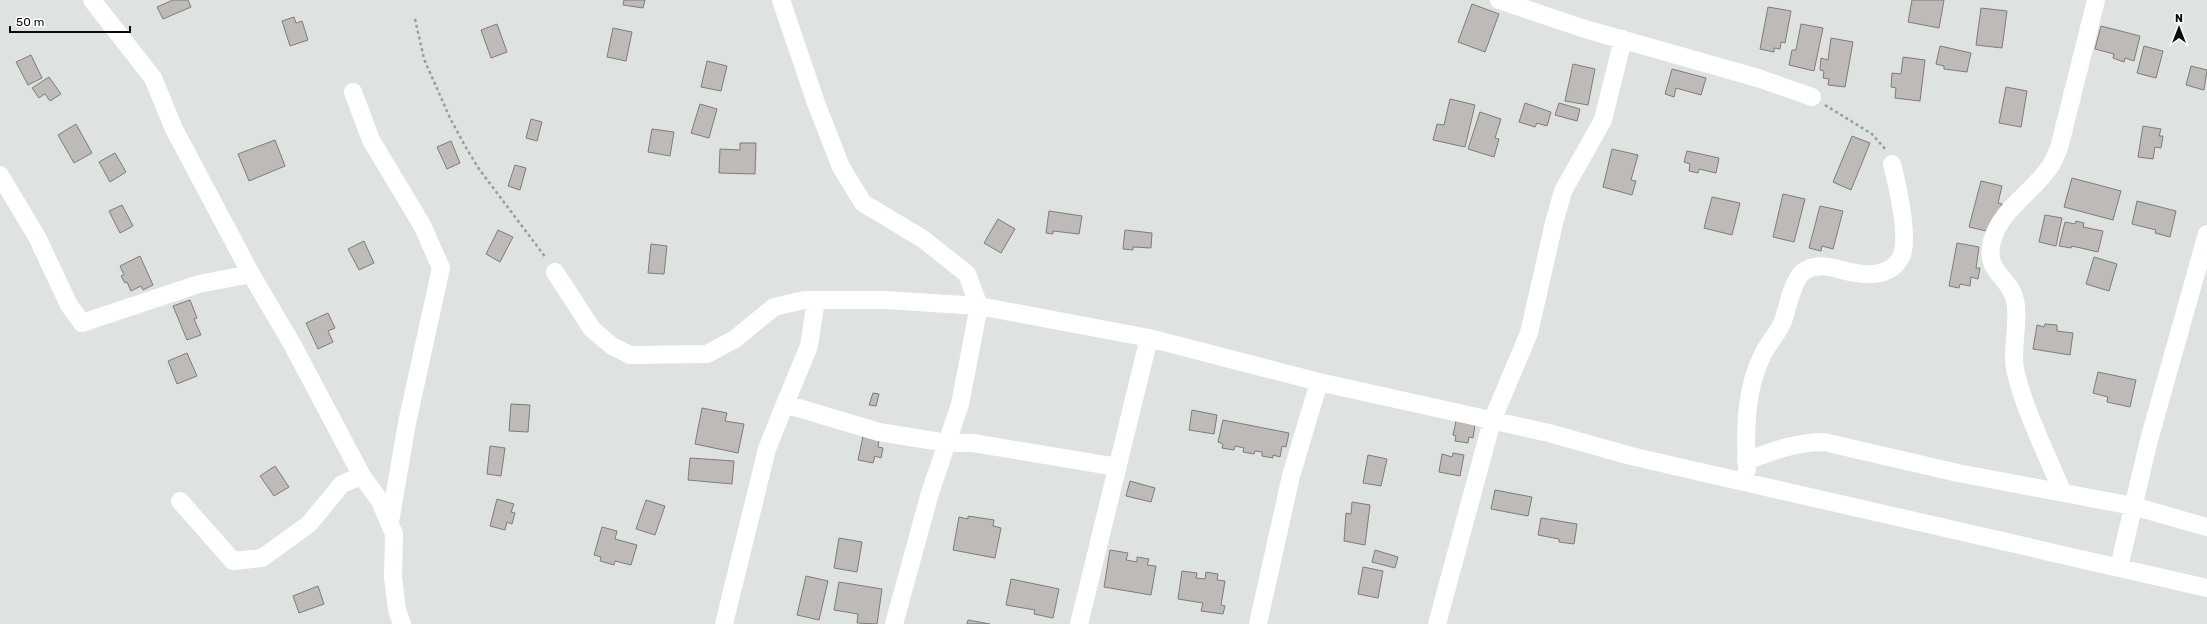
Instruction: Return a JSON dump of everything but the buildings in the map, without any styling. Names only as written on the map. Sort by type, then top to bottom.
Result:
[{"type":"street","points":[[92,0],[153,78],[174,129],[251,274],[292,344],[362,476],[380,501],[394,534],[393,576],[397,610],[402,624]]},
{"type":"street","points":[[781,0],[816,103],[841,167],[863,203],[923,239],[968,274],[979,306],[960,404],[930,493],[894,624]]},
{"type":"street","points":[[1499,0],[1585,29],[1758,78],[1812,97]]},
{"type":"street","points":[[2062,491],[2035,426],[2015,369],[2015,301],[2012,289],[1997,274],[1991,260],[1992,248],[1999,223],[2051,165],[2059,148],[2096,0]]},
{"type":"street","points":[[1437,624],[1492,421],[1530,334],[1554,223],[1563,191],[1603,120],[1623,39]]},
{"type":"street","points":[[353,92],[371,140],[422,225],[441,268],[407,423],[390,522]]},
{"type":"street","points":[[1748,483],[1746,461],[1748,404],[1753,376],[1764,352],[1782,323],[1797,279],[1805,270],[1815,266],[1830,266],[1855,273],[1875,275],[1890,270],[1901,256],[1903,236],[1900,200],[1892,164]]},
{"type":"street","points":[[0,175],[37,237],[69,305],[82,323],[199,284],[251,274]]},
{"type":"street","points":[[2119,567],[2149,440],[2207,234]]},
{"type":"street","points":[[555,272],[592,329],[612,346],[630,355],[707,354],[735,339],[774,307],[804,300],[886,300],[979,306],[1149,338],[1319,382],[1549,433],[1631,456],[2207,588]]},
{"type":"street","points":[[724,624],[766,449],[809,346],[816,300]]},
{"type":"street","points":[[1079,624],[1149,338]]},
{"type":"street","points":[[1258,624],[1291,476],[1319,382]]},
{"type":"street","points":[[784,404],[879,432],[947,443],[973,443],[1117,467]]},
{"type":"street","points":[[1746,461],[1779,448],[1804,442],[1824,442],[1958,473],[2062,491],[2133,506],[2207,527]]},
{"type":"street","points":[[180,501],[233,560],[262,558],[309,524],[342,484],[362,476]]},
{"type":"path","points":[[415,19],[424,59],[450,118],[465,146],[479,169],[555,272]]},
{"type":"path","points":[[1812,97],[1872,134],[1884,148],[1892,164]]}]
